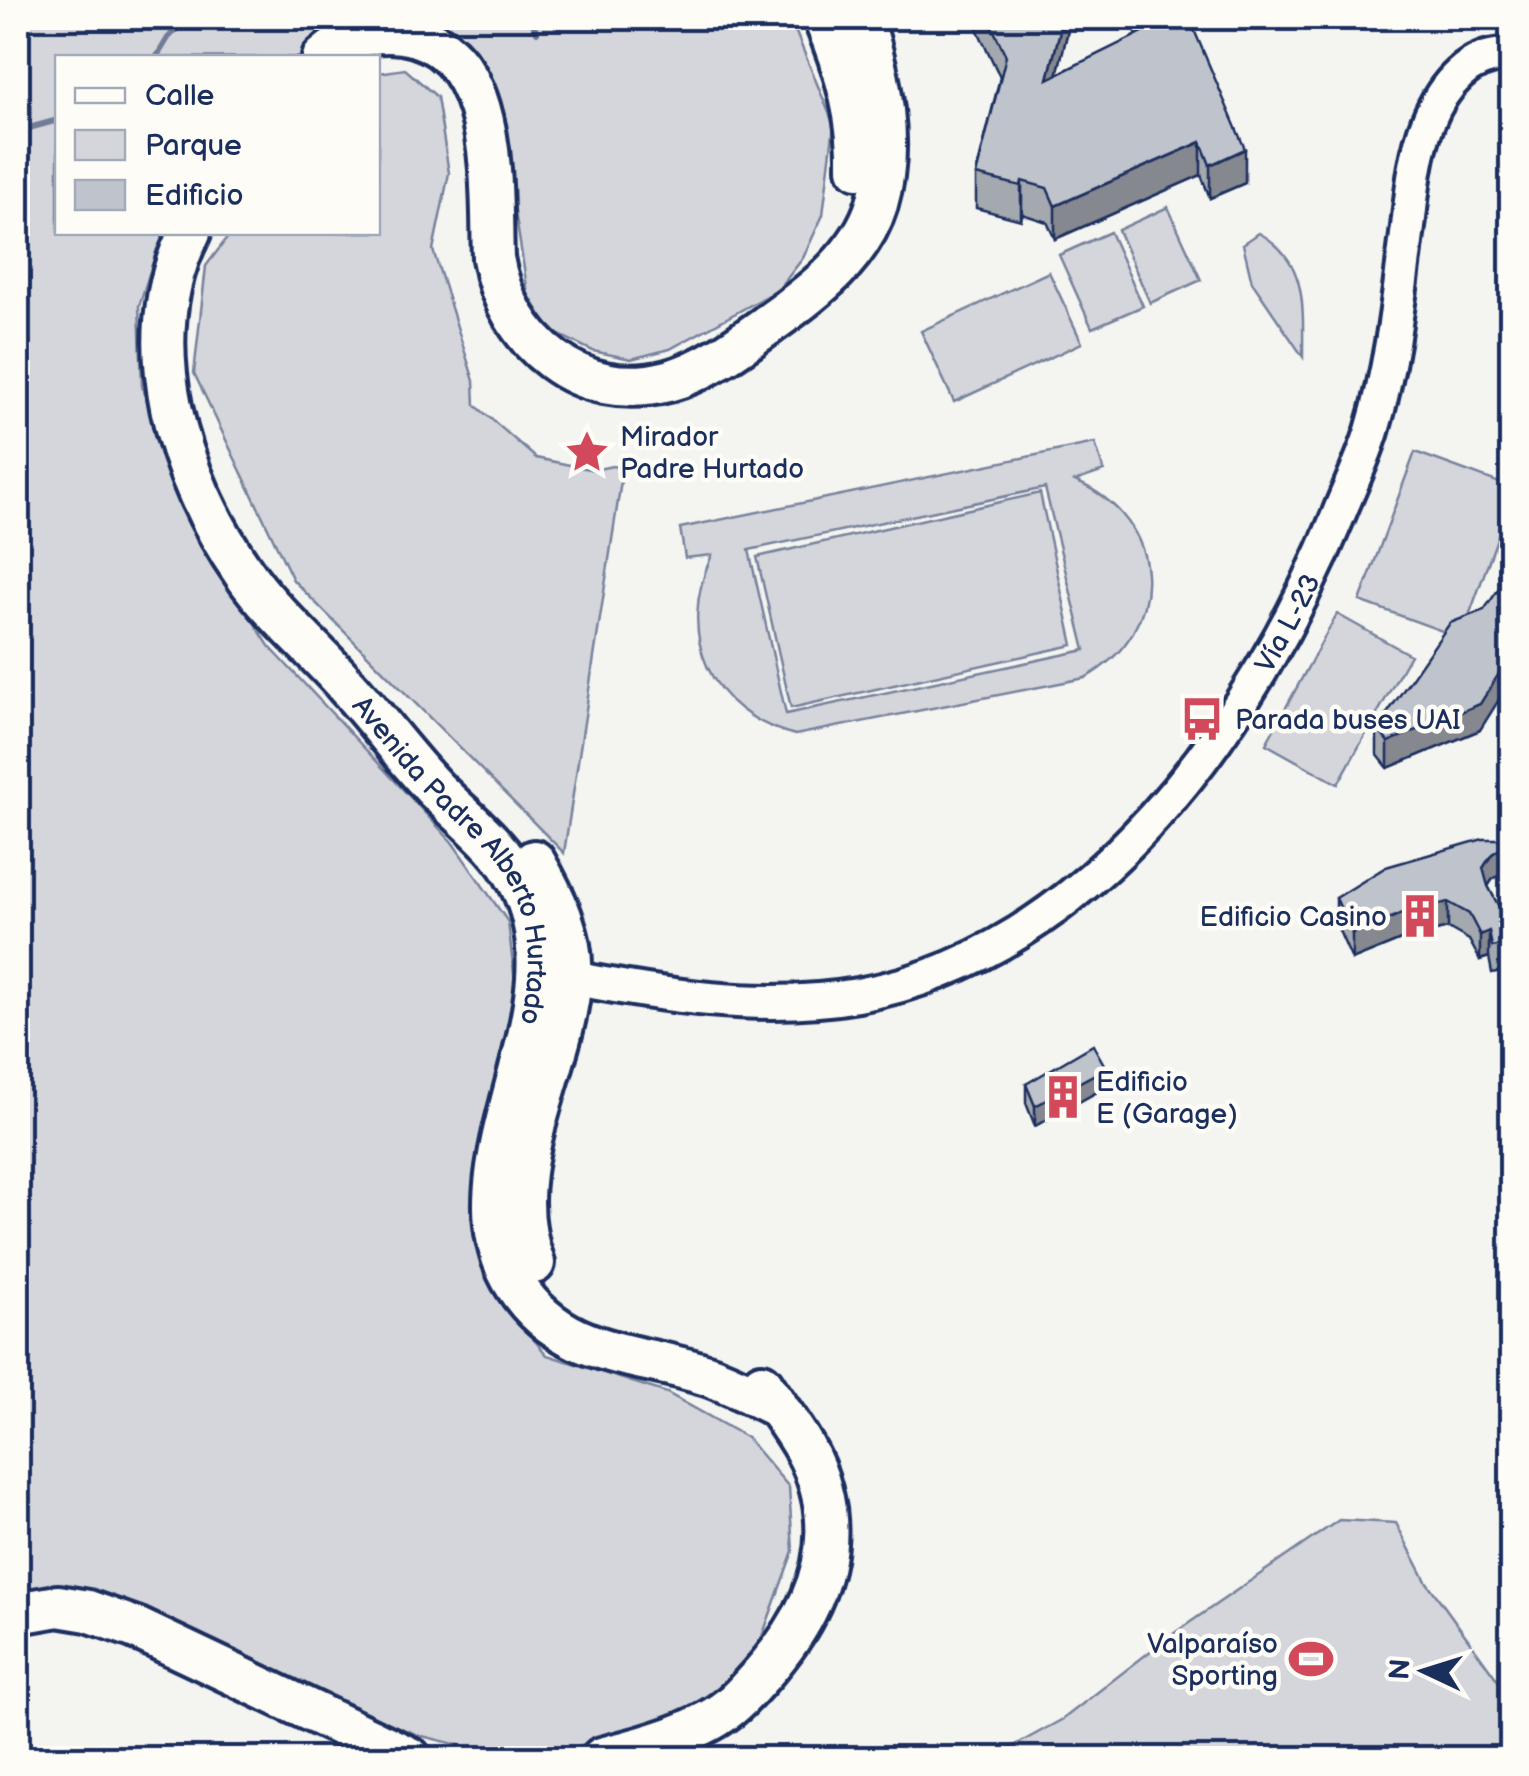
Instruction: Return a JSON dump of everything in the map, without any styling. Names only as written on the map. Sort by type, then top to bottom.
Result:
[{"type":"main road","points":[[823,281],[850,218],[859,152],[850,92],[824,18]]},
{"type":"main road","points":[[328,55],[358,37],[391,32],[440,48],[465,72],[474,87],[486,135],[493,258],[502,297],[529,340],[568,370],[606,383],[646,385],[684,376],[736,348],[799,303],[840,266],[867,228],[882,185],[884,118],[879,80],[862,18]]},
{"type":"main road","name":"Avenida Padre Alberto Hurtado","points":[[189,235],[169,294],[165,340],[168,390],[196,492],[246,577],[434,788],[504,858],[521,884],[532,912],[535,998],[526,1056],[494,1176],[497,1238],[512,1280],[532,1310],[557,1329],[592,1347],[704,1374],[776,1406]]},
{"type":"main road","name":"Avenida Padre Alberto Hurtado","points":[[344,683],[509,824],[537,865],[560,912],[571,978],[524,1176],[524,1236],[538,1272],[557,1297],[590,1322],[728,1360],[759,1378],[803,1444],[826,1511],[828,1534],[812,1605],[776,1659],[738,1702],[672,1738],[602,1758]]},
{"type":"main road","points":[[18,1613],[58,1606],[88,1610],[136,1628],[410,1758]]},
{"type":"street","name":"Vía L-23","points":[[571,978],[751,1002],[788,1003],[862,994],[898,986],[967,960],[1032,924],[1087,882],[1176,792],[1212,747],[1290,623],[1372,432],[1390,359],[1415,170],[1427,124],[1443,92],[1460,73],[1481,58],[1512,56]]},
{"type":"street","points":[[536,944],[556,973],[571,978]]},
{"type":"street","points":[[535,998],[550,983],[571,978]]},
{"type":"green space","points":[[18,18],[374,18],[311,55],[55,55],[55,235],[165,235],[139,306],[142,386],[185,512],[269,646],[452,842],[508,922],[515,982],[516,1054],[489,1252],[515,1318],[547,1355],[667,1393],[746,1437],[789,1487],[793,1551],[755,1656],[702,1705],[557,1753],[491,1753],[418,1735],[49,1587],[18,1594]]},
{"type":"green space","points":[[410,18],[790,18],[834,125],[823,215],[803,258],[778,290],[670,349],[631,359],[593,351],[551,331],[528,294],[496,90],[467,40]]},
{"type":"green space","points":[[405,69],[437,97],[449,173],[433,250],[474,381],[475,405],[536,458],[594,470],[623,468],[564,853],[293,580],[194,373],[206,266],[229,235],[380,235],[380,73]]},
{"type":"green space","points":[[1168,207],[1201,280],[1150,303],[1118,230]]},
{"type":"green space","points":[[1110,232],[1143,306],[1092,328],[1059,255]]},
{"type":"green space","points":[[1259,233],[1287,257],[1294,271],[1302,303],[1303,357],[1252,282],[1243,244]]},
{"type":"green space","points":[[1049,272],[1082,343],[954,402],[921,331]]},
{"type":"green space","points":[[1095,443],[1104,471],[1075,481],[1105,499],[1128,521],[1142,548],[1147,576],[1144,604],[1133,632],[1113,657],[1085,678],[795,735],[765,724],[741,709],[707,667],[699,641],[697,614],[701,585],[712,555],[685,558],[680,528]],"holes":[[[1045,488],[1085,650],[786,714],[749,550]]]},
{"type":"green space","points":[[1415,452],[1511,487],[1511,500],[1461,638],[1360,601]]},
{"type":"green space","points":[[1040,493],[1073,645],[791,708],[757,557]]},
{"type":"green space","points":[[1337,614],[1410,655],[1338,784],[1266,744]]},
{"type":"green space","name":"Valparaíso Sporting","points":[[1339,1520],[1396,1523],[1426,1581],[1499,1682],[1511,1690],[1511,1758],[992,1758],[1063,1719],[1170,1636]]},
{"type":"building","points":[[988,18],[1063,18],[1048,79],[1149,29],[1144,18],[1189,18],[1245,149],[1210,165],[1201,142],[1055,206],[1047,188],[976,175],[1006,56]]},
{"type":"building","points":[[1512,570],[1512,653],[1480,704],[1388,742],[1377,728],[1450,623],[1484,610]]},
{"type":"building","points":[[1483,839],[1512,839],[1492,854],[1483,868],[1498,905],[1512,896],[1512,943],[1492,947],[1489,931],[1480,935],[1469,914],[1448,902],[1403,913],[1352,934],[1336,898],[1386,867]]},
{"type":"building","points":[[1093,1045],[1106,1068],[1035,1106],[1026,1084]]},
{"type":"waterway","points":[[158,55],[187,18]]},
{"type":"waterway","points":[[530,18],[537,32]]},
{"type":"waterway","points":[[18,131],[55,121]]},
{"type":"place","name":"Mirador Padre Hurtado","points":[[587,452]]},
{"type":"place","name":"Parada buses UAI","points":[[1202,719]]},
{"type":"place","name":"Edificio Casino","points":[[1420,916]]},
{"type":"place","name":"Edificio E (Garage)","points":[[1063,1097]]},
{"type":"place","name":"Valparaíso Sporting","points":[[1311,1659]]}]
